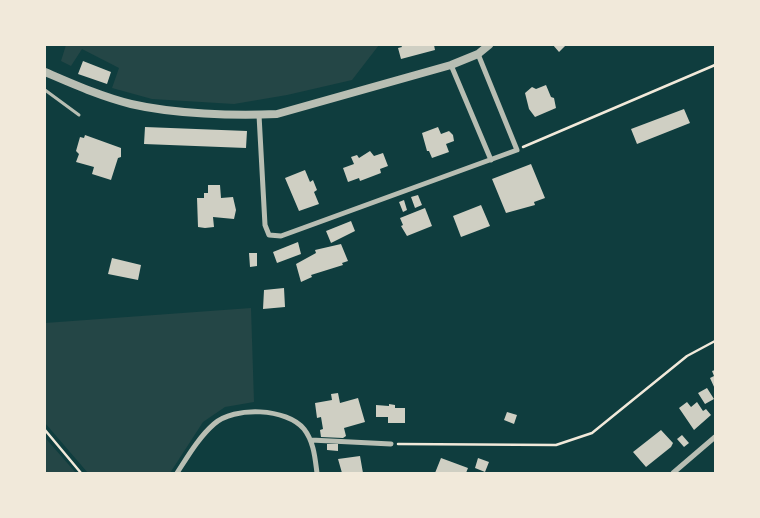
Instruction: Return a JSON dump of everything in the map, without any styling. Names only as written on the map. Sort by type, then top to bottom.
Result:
[{"type":"street","points":[[45,72],[136,105],[173,110],[258,115],[290,111],[452,65],[478,54],[489,45]]},
{"type":"street","points":[[258,115],[265,225],[269,235],[281,236],[517,150],[478,54]]},
{"type":"street","points":[[452,65],[491,160]]},
{"type":"street","points":[[177,473],[192,449],[215,423],[235,413],[250,411],[288,419],[303,427],[311,440],[317,473]]},
{"type":"street","points":[[673,473],[715,437]]},
{"type":"street","points":[[311,440],[391,444]]},
{"type":"lane","points":[[45,90],[79,115]]},
{"type":"path","points":[[517,150],[715,65]]},
{"type":"path","points":[[391,444],[556,445],[592,433],[687,356],[715,341]]},
{"type":"path","points":[[45,430],[80,473]]},
{"type":"shaded area","points":[[66,45],[379,45],[352,80],[287,95],[234,104],[152,99],[112,88],[119,68],[82,49],[71,66],[61,61]]},
{"type":"shaded area","points":[[251,308],[254,402],[225,407],[203,422],[170,473],[88,473],[45,423],[45,323]]},
{"type":"shaded area","points":[[45,437],[48,441],[76,473],[45,473]]},
{"type":"building","points":[[401,45],[434,45],[435,50],[401,59],[398,48],[402,47]]},
{"type":"building","points":[[553,45],[566,45],[559,52]]},
{"type":"building","points":[[83,61],[111,72],[107,84],[78,74]]},
{"type":"building","points":[[546,85],[551,97],[554,98],[556,108],[535,117],[529,109],[525,93],[532,87],[536,89]]},
{"type":"building","points":[[684,109],[690,123],[637,144],[631,129]]},
{"type":"building","points":[[145,127],[247,131],[246,148],[144,144]]},
{"type":"building","points":[[438,127],[441,134],[449,131],[453,135],[454,141],[446,144],[449,152],[432,158],[429,151],[427,151],[422,133]]},
{"type":"building","points":[[85,135],[121,148],[121,157],[118,158],[111,180],[92,174],[94,167],[76,162],[79,154],[76,151],[80,137],[84,138]]},
{"type":"building","points":[[370,151],[374,156],[383,153],[388,166],[380,169],[381,173],[360,181],[359,178],[348,182],[343,168],[354,164],[351,157],[357,155],[359,158]]},
{"type":"building","points":[[531,164],[545,198],[534,202],[535,205],[506,213],[492,179]]},
{"type":"building","points":[[305,170],[310,182],[313,180],[317,190],[314,192],[319,204],[299,211],[285,178]]},
{"type":"building","points":[[208,185],[220,185],[221,198],[233,197],[236,210],[234,219],[213,217],[214,227],[198,227],[197,198],[204,198],[204,193],[208,193]]},
{"type":"building","points":[[418,195],[422,205],[415,208],[411,197]]},
{"type":"building","points":[[404,200],[407,210],[403,212],[399,202]]},
{"type":"building","points":[[481,205],[490,226],[461,237],[453,216]]},
{"type":"building","points":[[425,208],[432,226],[407,236],[401,226],[403,225],[400,218]]},
{"type":"building","points":[[351,221],[355,231],[331,243],[326,231]]},
{"type":"building","points":[[298,242],[301,254],[277,263],[273,252]]},
{"type":"building","points":[[341,244],[348,261],[342,263],[343,265],[311,275],[312,277],[301,282],[296,264],[316,253],[315,250]]},
{"type":"building","points":[[249,253],[257,253],[257,266],[250,267]]},
{"type":"building","points":[[112,258],[141,265],[138,280],[108,274]]},
{"type":"building","points":[[284,288],[285,307],[263,309],[264,290]]},
{"type":"building","points":[[715,370],[715,389],[710,378],[714,376],[712,371]]},
{"type":"building","points":[[707,388],[714,399],[705,404],[698,393]]},
{"type":"building","points":[[338,393],[340,403],[358,398],[365,422],[344,428],[346,436],[343,438],[321,437],[320,430],[323,429],[321,417],[317,418],[315,403],[332,400],[331,394]]},
{"type":"building","points":[[687,402],[691,407],[697,402],[703,411],[706,409],[711,415],[694,430],[679,408]]},
{"type":"building","points":[[389,404],[395,405],[395,408],[405,408],[405,423],[388,423],[388,417],[376,417],[376,405],[389,406]]},
{"type":"building","points":[[507,412],[517,415],[514,424],[504,420]]},
{"type":"building","points":[[661,430],[673,443],[671,447],[646,467],[633,452]]},
{"type":"building","points":[[682,435],[689,443],[684,447],[677,439]]},
{"type":"building","points":[[327,444],[338,444],[338,451],[327,450]]},
{"type":"building","points":[[360,456],[363,473],[342,473],[338,459]]},
{"type":"building","points":[[441,458],[468,468],[466,473],[435,473]]},
{"type":"building","points":[[478,458],[489,462],[485,472],[475,468]]}]
